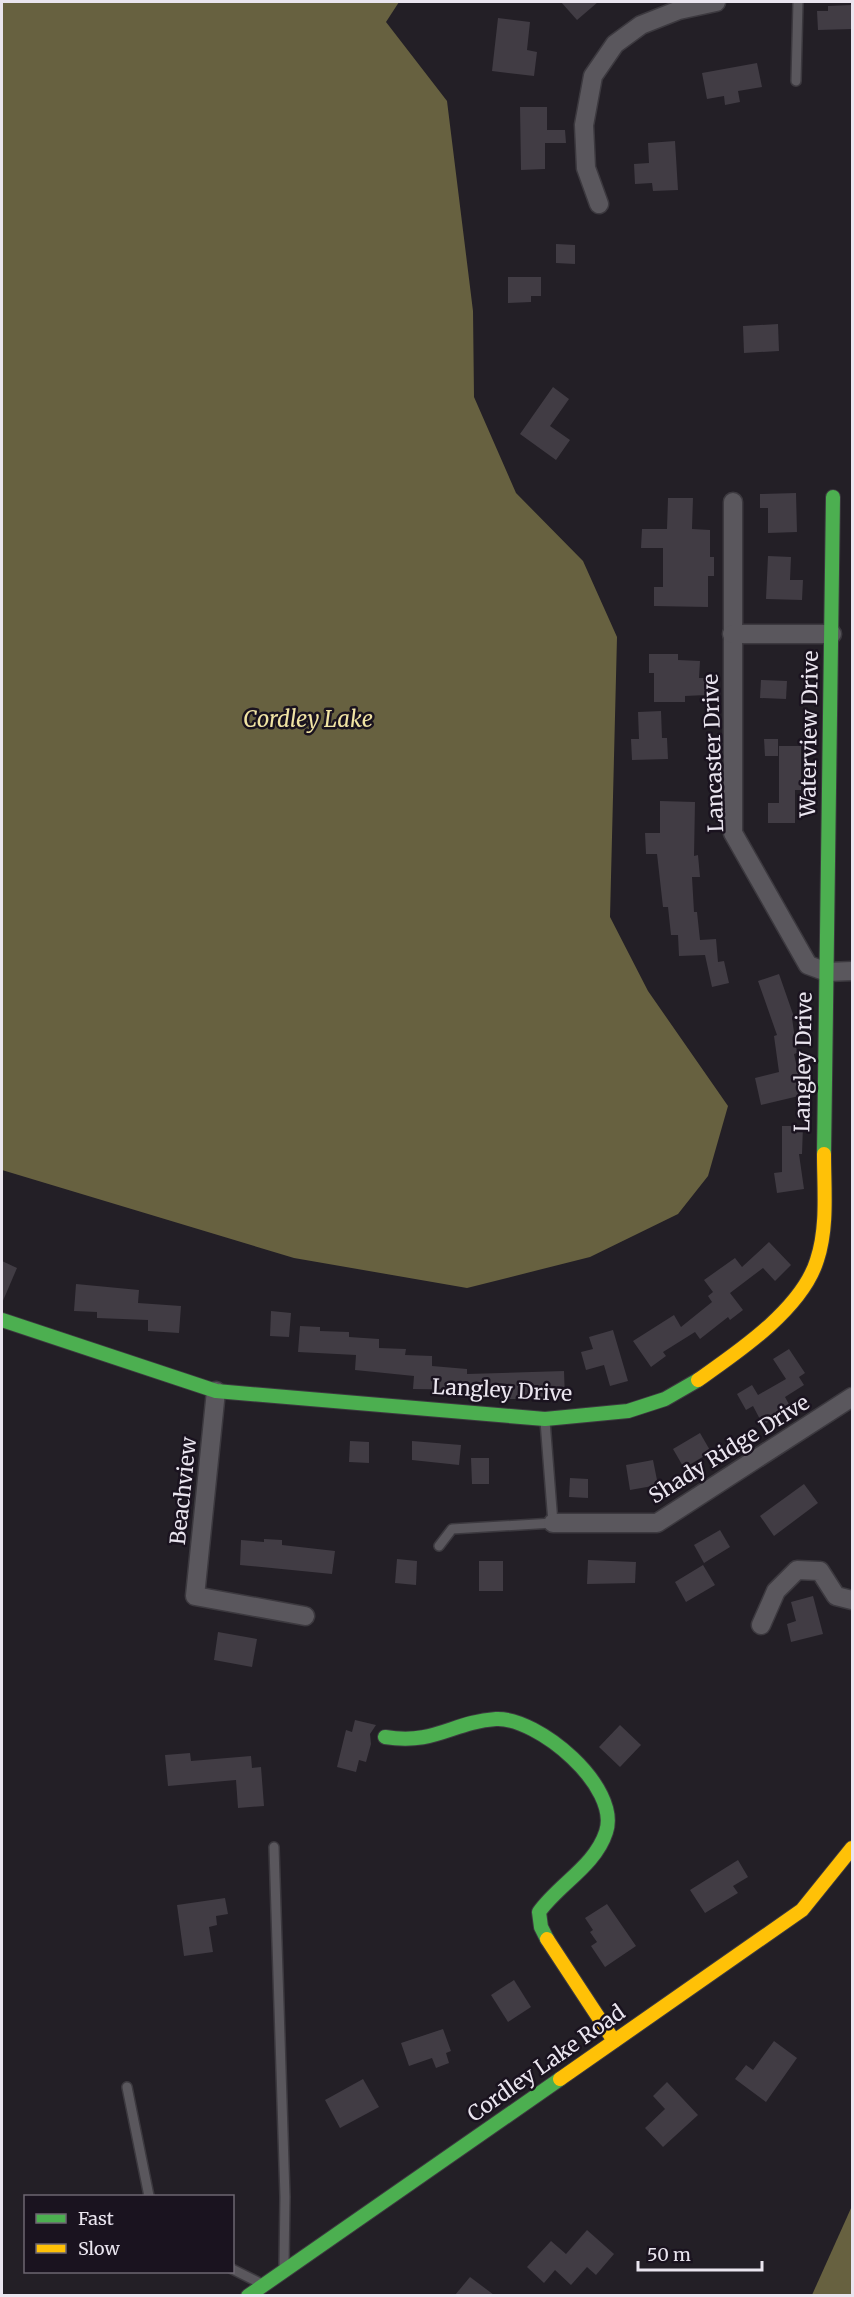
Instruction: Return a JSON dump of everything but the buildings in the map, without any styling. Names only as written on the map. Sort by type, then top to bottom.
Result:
[{"type":"street","points":[[599,204],[586,168],[584,125],[586,100],[593,76],[615,44],[642,25],[679,10],[716,2]]},
{"type":"street","name":"Waterview Drive","points":[[827,972],[833,497]]},
{"type":"street","name":"Lancaster Drive","points":[[733,502],[734,833],[808,964],[827,972]]},
{"type":"street","points":[[732,634],[832,634]]},
{"type":"street","name":"Langley Drive","points":[[2,1320],[216,1391],[545,1419],[628,1411],[665,1399],[696,1382],[733,1356],[778,1317],[803,1289],[817,1262],[823,1234],[827,972],[852,971]]},
{"type":"street","name":"Beachview","points":[[216,1391],[195,1596],[305,1616]]},
{"type":"street","name":"Shady Ridge Drive","points":[[553,1523],[657,1523],[852,1397]]},
{"type":"street","points":[[760,1625],[776,1591],[797,1570],[820,1571],[836,1596],[852,1600]]},
{"type":"street","points":[[385,1737],[406,1742],[425,1741],[484,1720],[517,1721],[540,1733],[564,1750],[602,1793],[609,1820],[605,1834],[593,1857],[547,1899],[538,1912],[541,1927],[549,1943],[614,2041]]},
{"type":"street","name":"Cordley Lake Road","points":[[248,2295],[802,1910],[852,1848]]},
{"type":"lane","points":[[796,81],[798,2]]},
{"type":"lane","points":[[439,1546],[452,1529],[553,1523],[545,1419]]},
{"type":"lane","points":[[274,1847],[285,2197],[284,2270]]},
{"type":"lane","points":[[127,2087],[149,2195]]},
{"type":"lane","points":[[234,2270],[262,2284]]},
{"type":"water","name":"Cordley Lake","points":[[2,2],[399,2],[386,22],[447,101],[473,311],[474,397],[516,493],[583,561],[617,637],[610,917],[648,991],[728,1106],[708,1176],[678,1214],[590,1257],[467,1288],[294,1258],[2,1170]]},
{"type":"water","points":[[852,2206],[852,2295],[812,2295]]},
{"type":"traffic: fast","points":[[824,1154],[833,497]]},
{"type":"traffic: fast","points":[[2,1320],[216,1391],[545,1419],[628,1411],[665,1399],[698,1380]]},
{"type":"traffic: fast","points":[[385,1737],[418,1738],[481,1721],[496,1719],[513,1721],[533,1729],[553,1742],[589,1776],[601,1795],[607,1814],[606,1832],[594,1855],[539,1912],[541,1927],[547,1939]]},
{"type":"traffic: fast","points":[[248,2296],[560,2079]]},
{"type":"traffic: slow","points":[[698,1380],[767,1328],[798,1295],[809,1278],[817,1260],[823,1234],[824,1154]]},
{"type":"traffic: slow","points":[[560,2079],[802,1910],[852,1848]]},
{"type":"traffic: slow","points":[[547,1939],[614,2041]]}]
